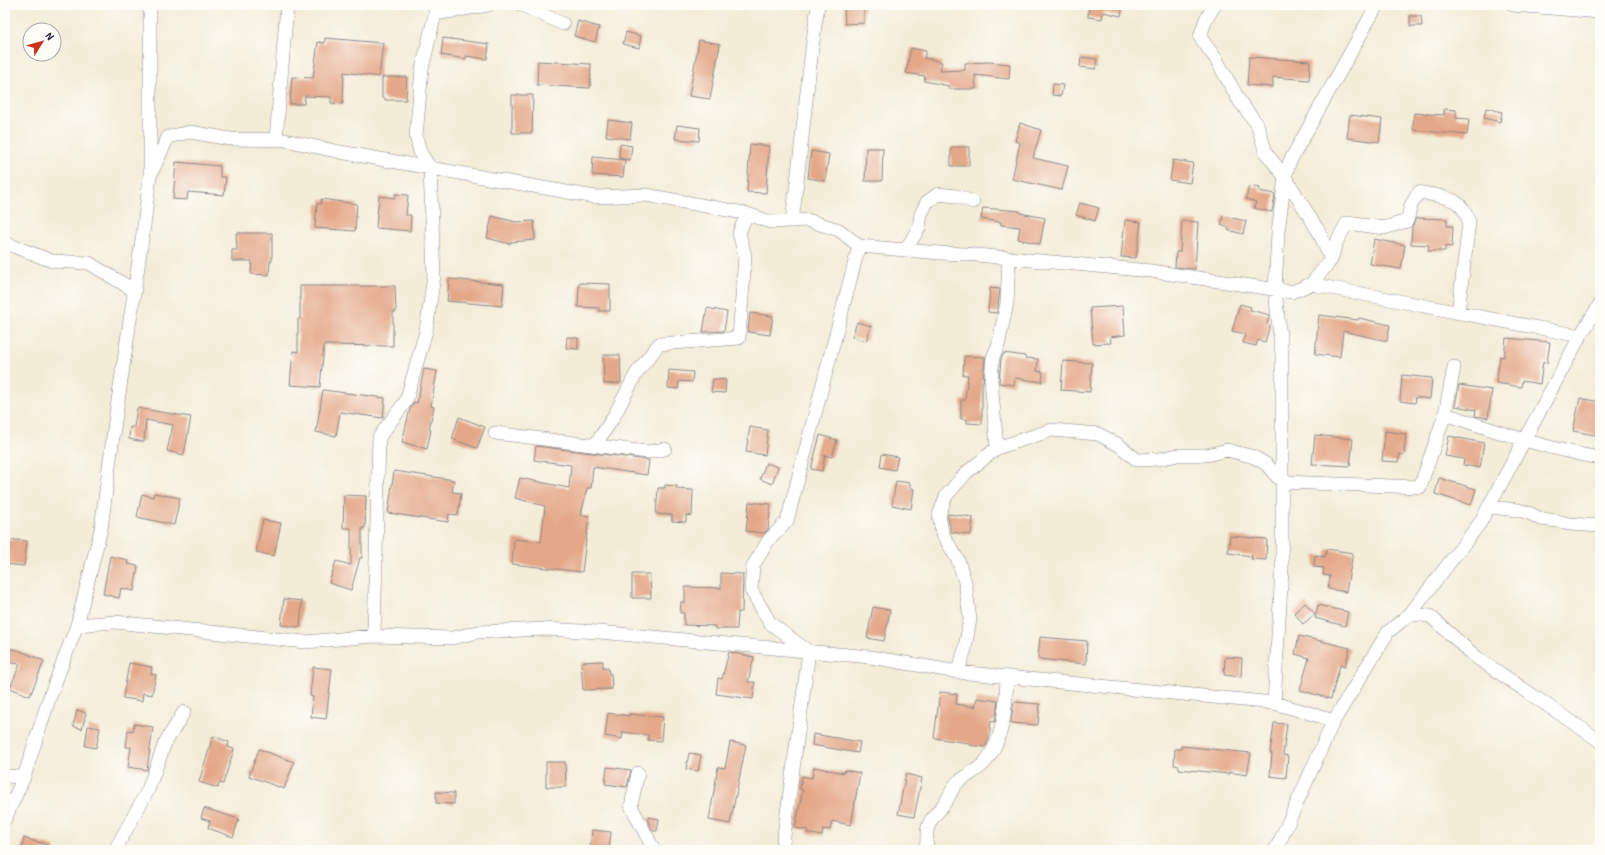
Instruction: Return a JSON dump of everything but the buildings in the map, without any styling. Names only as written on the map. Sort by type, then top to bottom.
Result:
[{"type":"street","points":[[5,819],[24,777],[49,699],[77,625],[102,530],[115,421],[135,291],[150,176],[150,5]]},
{"type":"street","points":[[276,139],[287,5]]},
{"type":"street","points":[[374,636],[379,437],[406,401],[426,331],[434,275],[430,168],[420,152],[416,136],[422,69],[435,10],[488,5]]},
{"type":"street","points":[[522,5],[563,24]]},
{"type":"street","points":[[792,221],[801,153],[812,42],[818,5]]},
{"type":"street","points":[[1215,5],[1206,19],[1200,37],[1216,59],[1240,102],[1257,124],[1266,153],[1285,178],[1319,232],[1331,260]]},
{"type":"street","points":[[1274,703],[1282,569],[1282,355],[1275,290],[1278,232],[1285,178],[1290,161],[1377,5]]},
{"type":"street","points":[[1370,18],[1390,5]]},
{"type":"street","points":[[1512,5],[1600,12]]},
{"type":"street","points":[[150,176],[168,137],[190,132],[230,139],[276,139],[340,152],[595,197],[646,195],[747,214],[771,222],[807,220],[839,230],[858,246],[906,249],[1151,272],[1292,292],[1312,284],[1331,260],[1336,243],[1347,223],[1384,228],[1407,221],[1411,205],[1419,192],[1452,200],[1460,204],[1466,212],[1469,222],[1458,313]]},
{"type":"street","points":[[906,249],[920,228],[921,214],[927,202],[938,194],[956,196],[973,202]]},
{"type":"street","points":[[595,445],[613,418],[636,374],[659,344],[739,338],[745,256],[739,233],[747,214]]},
{"type":"street","points":[[5,243],[52,261],[89,263],[135,291]]},
{"type":"street","points":[[809,652],[770,623],[751,590],[753,566],[768,541],[787,521],[858,246]]},
{"type":"street","points":[[997,448],[991,380],[993,357],[998,346],[1007,303],[1009,259]]},
{"type":"street","points":[[1312,284],[1580,336]]},
{"type":"street","points":[[1275,850],[1333,722],[1388,632],[1410,614],[1480,523],[1580,336],[1600,304]]},
{"type":"street","points":[[958,672],[965,649],[970,619],[966,582],[958,560],[942,533],[939,515],[946,496],[966,473],[997,448],[1052,430],[1098,434],[1119,445],[1137,460],[1159,459],[1178,455],[1207,455],[1227,450],[1266,464],[1282,482],[1420,487],[1445,414],[1454,367]]},
{"type":"street","points":[[1445,414],[1568,453],[1600,458]]},
{"type":"street","points":[[495,433],[648,452],[665,449]]},
{"type":"street","points":[[1489,508],[1518,510],[1528,513],[1541,520],[1600,526]]},
{"type":"street","points":[[1410,614],[1430,616],[1476,657],[1600,741]]},
{"type":"street","points":[[77,625],[115,622],[305,642],[374,636],[453,638],[478,632],[545,629],[599,632],[870,657],[958,672],[1274,703],[1323,717],[1333,722]]},
{"type":"street","points":[[782,850],[809,652]]},
{"type":"street","points":[[926,850],[927,831],[932,820],[947,800],[950,791],[959,782],[986,762],[999,738],[1006,703],[1007,677]]},
{"type":"street","points":[[115,850],[148,790],[165,743],[184,712]]},
{"type":"street","points":[[638,773],[631,806],[654,850]]},
{"type":"street","points":[[5,776],[24,777]]}]
